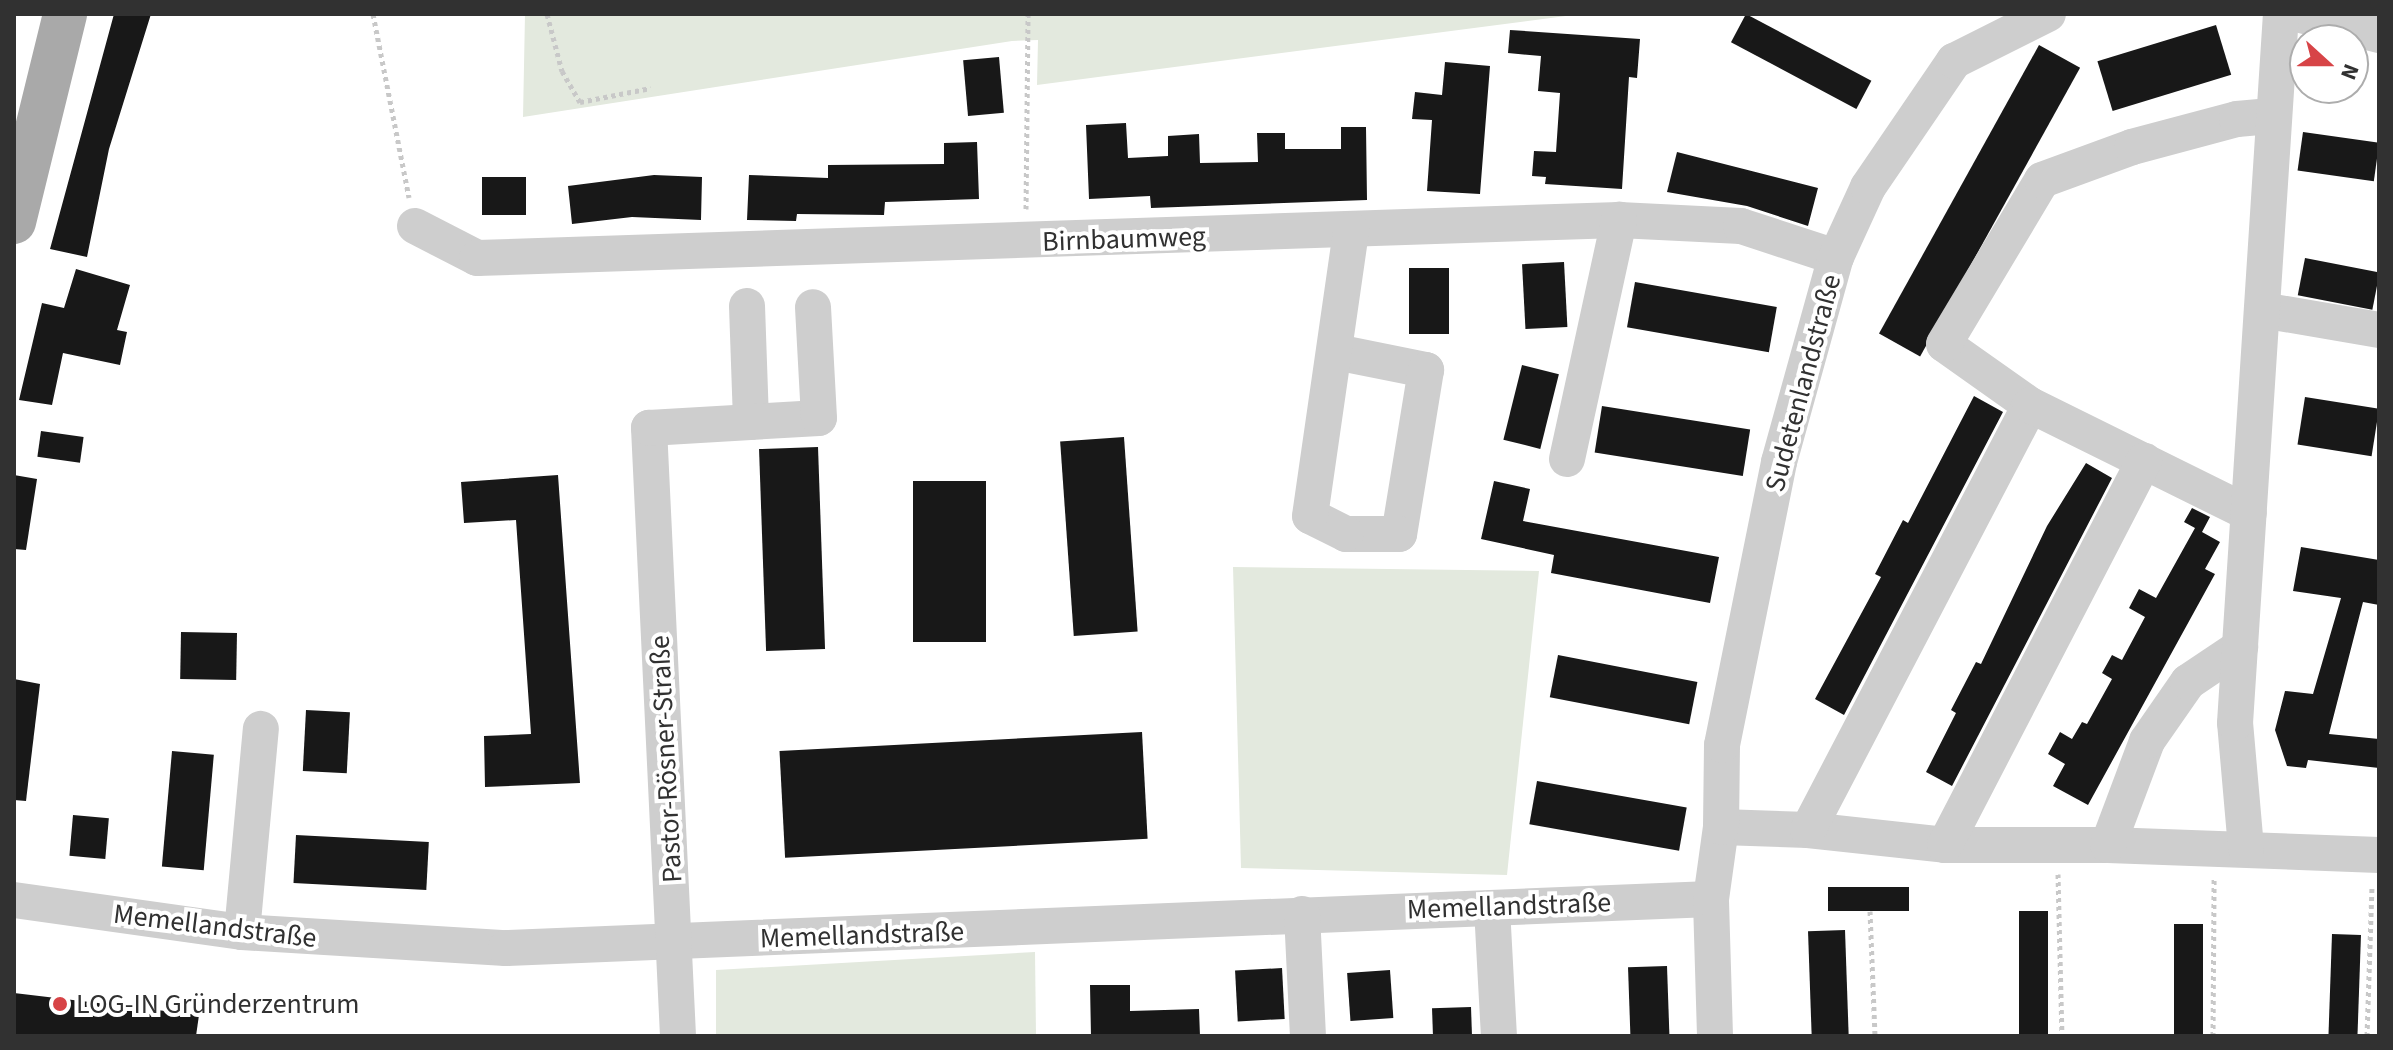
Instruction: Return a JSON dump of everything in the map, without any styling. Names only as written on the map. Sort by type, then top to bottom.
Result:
[{"type":"main road","points":[[14,222],[65,14]]},
{"type":"street","points":[[2230,848],[2271,116],[2281,14]]},
{"type":"street","points":[[2297,14],[2351,24]]},
{"type":"street","name":"Sudetenlandstraße","points":[[1715,1036],[1711,899],[1721,827],[1722,745],[1779,462],[1836,257],[1868,187],[1954,61],[2040,16]]},
{"type":"street","points":[[2249,513],[2030,405],[1944,344],[2042,180],[2132,147],[2237,119],[2271,116]]},
{"type":"street","name":"Birnbaumweg","points":[[415,226],[477,258],[664,249],[1025,243],[1619,220],[1741,226],[1836,257]]},
{"type":"street","points":[[1567,459],[1619,220]]},
{"type":"street","points":[[1336,352],[1426,370],[1399,534],[1346,534],[1310,516],[1336,352],[1351,230]]},
{"type":"street","points":[[747,306],[751,422],[819,418],[813,307]]},
{"type":"street","points":[[2262,310],[2379,330]]},
{"type":"street","points":[[1808,830],[2030,405]]},
{"type":"street","name":"Pastor-Rösner-Straße","points":[[678,1036],[649,428],[751,422]]},
{"type":"street","points":[[1945,845],[2144,461]]},
{"type":"street","points":[[2108,845],[2147,741],[2188,682],[2240,647]]},
{"type":"street","points":[[242,932],[261,729]]},
{"type":"street","points":[[1721,827],[1808,830],[1945,845],[2108,845],[2376,855]]},
{"type":"street","name":"Memellandstraße","points":[[14,900],[242,932],[506,948],[674,944],[1302,914],[1711,899]]},
{"type":"street","points":[[1492,908],[1499,1036]]},
{"type":"street","points":[[1302,914],[1308,1036]]},
{"type":"path","points":[[373,14],[415,226]]},
{"type":"path","points":[[547,14],[562,71],[580,102],[651,88]]},
{"type":"path","points":[[1025,243],[1028,14]]},
{"type":"path","points":[[2058,845],[2062,1036]]},
{"type":"path","points":[[2213,1036],[2230,848]]},
{"type":"path","points":[[2367,1036],[2376,855]]},
{"type":"path","points":[[1870,911],[1875,1036]]},
{"type":"shaded area","points":[[525,14],[1581,14],[1037,85],[1038,40],[1012,41],[523,117]]},
{"type":"shaded area","points":[[1233,567],[1539,571],[1507,875],[1241,868]]},
{"type":"shaded area","points":[[1035,952],[1036,1036],[716,1036],[716,970]]},
{"type":"building","points":[[114,14],[151,14],[109,149],[87,257],[50,249]]},
{"type":"building","points":[[1746,14],[1871,81],[1856,109],[1731,42]]},
{"type":"building","points":[[2216,25],[2231,75],[2113,111],[2097,61]]},
{"type":"building","points":[[1510,30],[1640,39],[1637,78],[1629,77],[1622,189],[1545,184],[1546,177],[1532,176],[1534,151],[1556,152],[1560,93],[1538,91],[1541,56],[1508,53]]},
{"type":"building","points":[[2039,45],[2080,68],[1920,356],[1879,334]]},
{"type":"building","points":[[999,57],[1004,113],[968,116],[963,60]]},
{"type":"building","points":[[1445,62],[1490,66],[1480,194],[1427,191],[1432,120],[1412,119],[1415,92],[1442,95]]},
{"type":"building","points":[[1126,123],[1128,158],[1168,156],[1168,136],[1199,134],[1200,163],[1258,162],[1257,133],[1285,133],[1285,149],[1341,149],[1341,127],[1366,127],[1367,200],[1151,208],[1150,196],[1089,199],[1086,125]]},
{"type":"building","points":[[2303,132],[2379,143],[2374,181],[2298,171]]},
{"type":"building","points":[[977,142],[979,199],[885,202],[884,215],[797,214],[796,221],[747,220],[749,175],[828,178],[828,165],[944,164],[944,143]]},
{"type":"building","points":[[1677,152],[1818,188],[1808,226],[1747,206],[1667,192]]},
{"type":"building","points":[[654,175],[702,177],[701,220],[632,217],[572,224],[568,186]]},
{"type":"building","points":[[482,177],[526,177],[526,215],[482,215]]},
{"type":"building","points":[[2305,258],[2379,272],[2372,310],[2298,295]]},
{"type":"building","points":[[1564,262],[1567,327],[1525,329],[1522,264]]},
{"type":"building","points":[[1409,268],[1449,268],[1449,334],[1409,334]]},
{"type":"building","points":[[76,269],[130,285],[117,330],[127,332],[120,365],[63,353],[52,405],[19,400],[42,303],[64,308]]},
{"type":"building","points":[[1635,282],[1777,307],[1769,352],[1627,327]]},
{"type":"building","points":[[1522,365],[1559,374],[1540,449],[1503,440]]},
{"type":"building","points":[[1974,396],[2003,412],[1844,715],[1815,699],[1881,577],[1875,574],[1903,520],[1908,523]]},
{"type":"building","points":[[2305,397],[2379,409],[2372,456],[2297,444]]},
{"type":"building","points":[[1602,406],[1750,429],[1743,476],[1595,452]]},
{"type":"building","points":[[41,431],[84,437],[80,463],[37,457]]},
{"type":"building","points":[[1124,437],[1138,632],[1074,636],[1060,441]]},
{"type":"building","points":[[818,447],[825,649],[766,651],[759,449]]},
{"type":"building","points":[[2086,463],[2112,478],[1952,786],[1926,772],[1956,713],[1951,710],[1976,662],[1981,664],[2047,526]]},
{"type":"building","points":[[14,475],[37,479],[26,550],[14,549]]},
{"type":"building","points":[[558,475],[580,783],[485,787],[484,736],[531,734],[516,520],[464,523],[461,482]]},
{"type":"building","points":[[913,481],[986,481],[986,642],[913,642]]},
{"type":"building","points":[[1494,481],[1530,489],[1523,521],[1719,557],[1710,603],[1551,573],[1554,555],[1481,539]]},
{"type":"building","points":[[2192,508],[2210,517],[2202,532],[2220,542],[2205,569],[2215,574],[2088,805],[2053,786],[2065,764],[2048,754],[2060,732],[2072,739],[2082,722],[2087,724],[2112,679],[2102,673],[2112,655],[2122,660],[2145,617],[2129,608],[2139,589],[2156,598],[2195,528],[2184,522]]},
{"type":"building","points":[[2301,547],[2379,560],[2379,605],[2363,602],[2329,734],[2379,739],[2379,768],[2308,760],[2306,768],[2287,766],[2275,730],[2285,691],[2313,694],[2341,598],[2293,591]]},
{"type":"building","points":[[181,632],[237,633],[236,680],[180,679]]},
{"type":"building","points":[[1558,655],[1697,682],[1689,724],[1550,697]]},
{"type":"building","points":[[14,679],[40,684],[26,801],[14,800]]},
{"type":"building","points":[[306,710],[350,712],[347,773],[303,771]]},
{"type":"building","points":[[1142,732],[1148,839],[785,858],[779,751]]},
{"type":"building","points":[[172,751],[214,755],[204,870],[162,867]]},
{"type":"building","points":[[1537,781],[1687,807],[1679,851],[1529,824]]},
{"type":"building","points":[[73,815],[109,818],[105,859],[69,856]]},
{"type":"building","points":[[296,835],[429,842],[426,890],[293,883]]},
{"type":"building","points":[[1828,887],[1909,887],[1909,911],[1828,911]]},
{"type":"building","points":[[2019,911],[2048,911],[2048,1036],[2019,1036]]},
{"type":"building","points":[[2174,924],[2203,924],[2203,1036],[2174,1036]]},
{"type":"building","points":[[1845,930],[1849,1036],[1812,1036],[1808,931]]},
{"type":"building","points":[[2332,934],[2361,935],[2357,1036],[2328,1036]]},
{"type":"building","points":[[1667,966],[1669,1036],[1630,1036],[1628,967]]},
{"type":"building","points":[[1282,968],[1285,1019],[1238,1021],[1235,970]]},
{"type":"building","points":[[1390,970],[1393,1018],[1350,1021],[1347,973]]},
{"type":"building","points":[[1090,985],[1130,985],[1130,1011],[1199,1009],[1200,1036],[1091,1036]]},
{"type":"building","name":"LOG-IN Gründerzentrum","points":[[14,993],[199,1015],[196,1036],[14,1036]]},
{"type":"building","points":[[1471,1007],[1472,1036],[1433,1036],[1432,1008]]},
{"type":"place","name":"LOG-IN Gründerzentrum","points":[[60,1004]]}]
